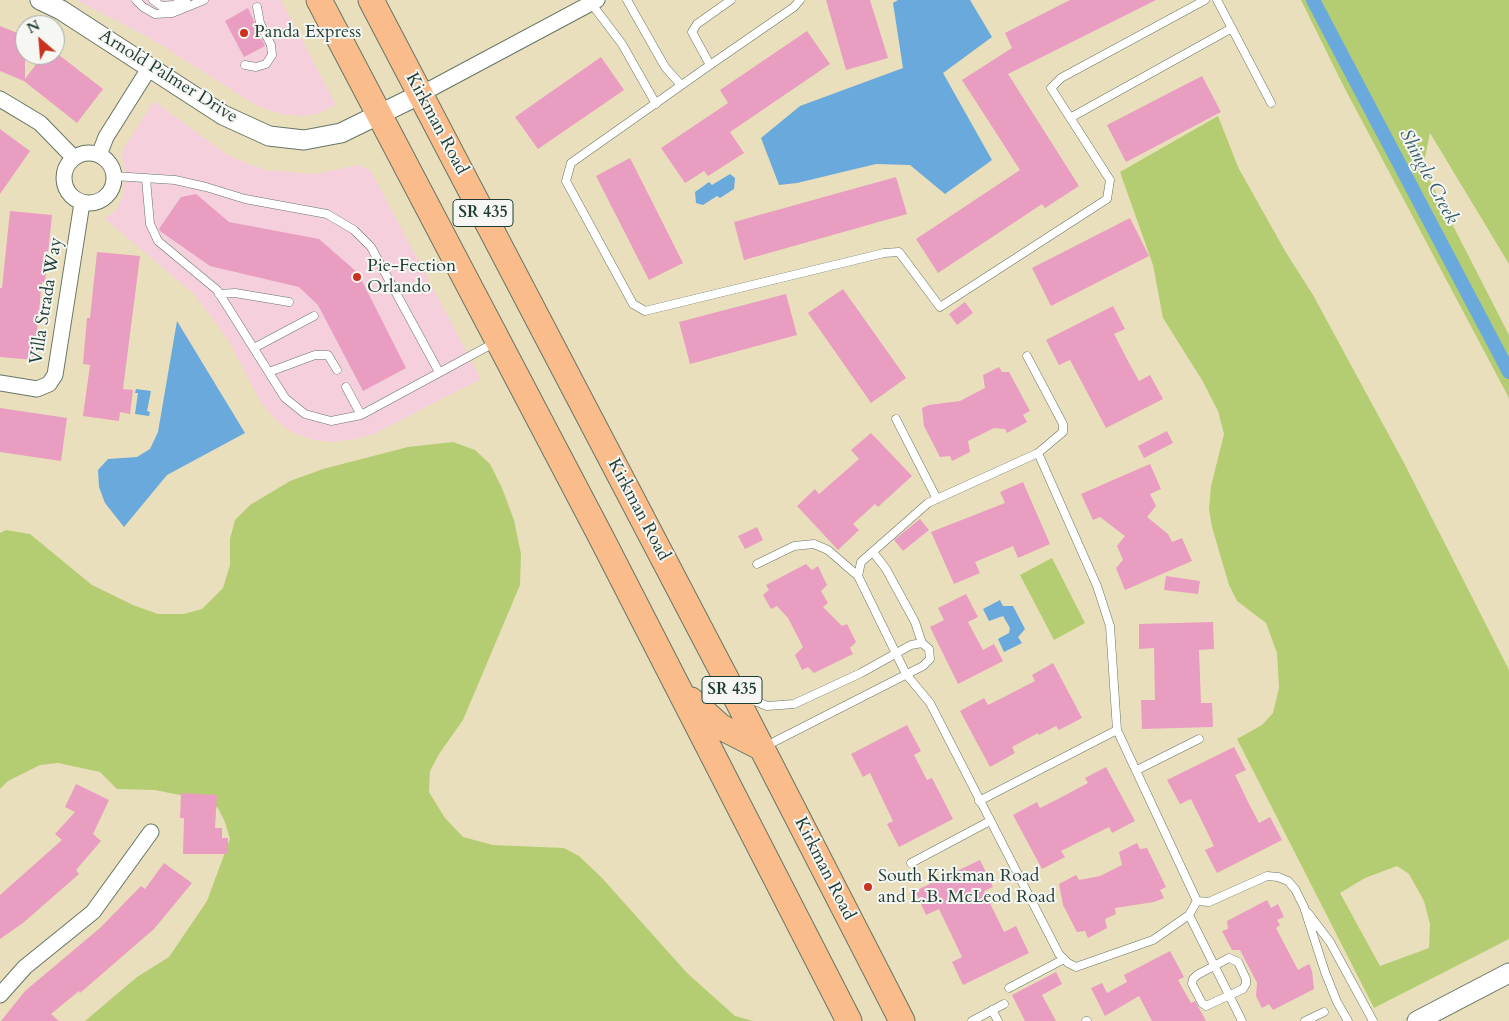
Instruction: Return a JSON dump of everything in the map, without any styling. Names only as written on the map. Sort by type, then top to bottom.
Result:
[{"type":"main road","name":"SR 435","points":[[319,0],[680,690],[850,1021]]},
{"type":"main road","name":"Kirkman Road","points":[[371,0],[902,1015]]},
{"type":"main road","points":[[680,690],[721,727],[762,748]]},
{"type":"street","name":"Arnold Palmer Drive","points":[[40,0],[61,10],[223,115],[269,136],[290,140],[316,139],[341,133],[421,94],[594,2]]},
{"type":"street","points":[[99,155],[106,137],[150,67]]},
{"type":"street","points":[[0,99],[40,123],[74,158]]},
{"type":"street","points":[[90,153],[99,155],[112,167],[113,184],[104,199],[96,202],[82,203],[72,197],[63,181],[64,172],[74,158],[90,153]]},
{"type":"street","name":"Villa Strada Way","points":[[0,383],[37,389],[49,384],[56,375],[82,203]]},
{"type":"street","points":[[0,995],[26,967],[93,912],[151,832]]},
{"type":"street","points":[[1417,1021],[1509,974]]},
{"type":"lane","points":[[136,0],[155,14],[172,13],[204,0]]},
{"type":"lane","points":[[153,0],[161,6],[174,5],[186,0]]},
{"type":"lane","points":[[627,0],[665,67],[681,85]]},
{"type":"lane","points":[[710,65],[692,32],[697,24],[731,0]]},
{"type":"lane","points":[[800,0],[794,7],[571,163],[566,180],[633,304],[645,311],[884,252],[899,252],[940,307],[1107,199],[1110,180],[1051,88],[1061,78],[1205,0]]},
{"type":"lane","points":[[1217,0],[1271,103]]},
{"type":"lane","points":[[594,2],[622,44],[656,104]]},
{"type":"lane","points":[[245,65],[256,67],[266,64],[272,55],[271,45],[260,23],[256,7]]},
{"type":"lane","points":[[1070,118],[1232,28]]},
{"type":"lane","points":[[114,176],[175,180],[245,199],[327,214],[354,230],[371,247],[439,372]]},
{"type":"lane","points":[[146,179],[150,224],[158,241],[178,256],[219,294],[285,398],[305,414],[331,420],[361,415],[498,341]]},
{"type":"lane","points":[[219,294],[235,294],[289,302]]},
{"type":"lane","points":[[254,348],[314,316]]},
{"type":"lane","points":[[269,372],[315,355],[328,355],[337,370]]},
{"type":"lane","points":[[858,576],[861,562],[928,503],[1038,453],[1063,432],[1062,424],[1027,356]]},
{"type":"lane","points":[[346,387],[361,415]]},
{"type":"lane","points":[[896,420],[937,499]]},
{"type":"lane","points":[[1038,453],[1097,586],[1110,626],[1118,730],[1197,901]]},
{"type":"lane","points":[[757,564],[794,546],[814,544],[828,550],[858,576],[906,674],[930,704],[1059,954],[1064,959],[1076,967],[1153,940],[1189,915],[1197,901]]},
{"type":"lane","points":[[762,748],[923,666],[930,659],[929,650],[922,643],[915,622],[886,570],[872,552]]},
{"type":"lane","points":[[731,688],[767,706],[794,704],[911,645],[922,643]]},
{"type":"lane","points":[[979,801],[1118,730]]},
{"type":"lane","points":[[1137,770],[1199,739]]},
{"type":"lane","points":[[911,863],[990,821]]},
{"type":"lane","points":[[1197,901],[1209,902],[1267,876],[1278,877],[1288,881],[1295,889],[1304,907],[1324,972],[1337,1002],[1348,1021]]},
{"type":"lane","points":[[1304,907],[1330,942],[1373,1021]]},
{"type":"lane","points":[[1189,915],[1242,1021]]},
{"type":"lane","points":[[1229,958],[1238,962],[1246,984],[1243,989],[1229,996],[1206,1006],[1202,1003],[1192,984],[1197,975],[1229,958]]},
{"type":"lane","points":[[1009,988],[1064,959]]},
{"type":"lane","points":[[972,1021],[1004,1004]]},
{"type":"lane","points":[[992,1010],[998,1021]]},
{"type":"lane","points":[[1306,1021],[1324,1012]]},
{"type":"shaded area","points":[[76,0],[281,0],[336,105],[318,114],[303,116],[281,114],[257,106],[150,38]]},
{"type":"shaded area","points":[[154,101],[229,156],[265,170],[316,174],[358,165],[371,171],[481,379],[374,434],[355,439],[332,442],[309,439],[290,431],[275,419],[261,403],[229,341],[195,295],[104,218],[113,213],[119,205],[123,194],[125,172],[122,159],[123,149]]},
{"type":"green space","points":[[1301,0],[1509,0],[1509,264],[1430,133],[1423,167],[1509,335],[1509,398],[1344,87]]},
{"type":"green space","points":[[1218,116],[1238,167],[1285,251],[1313,295],[1403,461],[1509,670],[1509,939],[1374,1008],[1237,739],[1262,725],[1273,713],[1279,688],[1277,653],[1266,623],[1237,601],[1229,585],[1212,527],[1209,509],[1211,486],[1224,434],[1218,411],[1202,380],[1163,318],[1153,265],[1120,172]],"holes":[[[1397,866],[1409,874],[1424,901],[1430,924],[1429,948],[1380,966],[1340,893],[1365,878]]]},
{"type":"green space","points":[[453,442],[475,450],[490,464],[502,488],[514,520],[521,554],[520,585],[463,720],[439,754],[430,771],[429,792],[445,818],[463,837],[493,845],[564,848],[579,856],[602,878],[687,973],[735,1016],[753,1021],[85,1021],[137,977],[169,957],[207,901],[230,839],[218,808],[205,800],[155,790],[117,789],[100,772],[58,763],[40,765],[8,781],[0,789],[0,533],[6,530],[30,534],[92,585],[133,605],[158,614],[184,614],[202,609],[223,588],[230,565],[230,539],[235,520],[250,505],[290,481],[323,469],[408,447]]},
{"type":"green space","points":[[1052,558],[1085,623],[1054,640],[1020,575]]},
{"type":"water","points":[[898,0],[970,0],[992,37],[943,73],[992,160],[945,194],[910,165],[876,164],[797,183],[779,185],[761,138],[800,106],[903,68],[893,3]]},
{"type":"water","points":[[730,174],[735,178],[734,189],[720,198],[717,196],[703,205],[696,203],[695,192],[709,182],[712,185]]},
{"type":"water","points":[[177,321],[245,433],[167,475],[124,527],[105,503],[99,487],[98,470],[108,459],[137,457],[150,449],[158,432]]},
{"type":"water","points":[[136,389],[151,391],[147,411],[150,412],[149,416],[135,414],[138,393],[135,393]]},
{"type":"water","points":[[1000,600],[1003,606],[1013,606],[1025,629],[1018,637],[1022,643],[1004,652],[998,639],[1009,633],[1010,628],[1003,616],[989,621],[983,609]]},
{"type":"building","points":[[826,0],[870,0],[888,58],[846,70]]},
{"type":"building","points":[[1070,0],[1156,0],[1008,74],[1079,186],[1045,208],[1042,204],[938,273],[916,239],[1020,170],[962,80],[1012,48],[1005,33]]},
{"type":"building","points":[[248,8],[265,46],[244,57],[225,21]]},
{"type":"building","points":[[0,26],[15,32],[15,65],[25,65],[25,79],[36,65],[65,65],[65,60],[103,89],[77,123],[24,81],[0,71]]},
{"type":"building","points":[[807,31],[830,64],[730,132],[744,153],[708,176],[704,171],[685,183],[661,148],[728,103],[720,90]]},
{"type":"building","points":[[601,57],[624,90],[538,149],[515,117]]},
{"type":"building","points":[[1202,76],[1221,112],[1126,162],[1107,125]]},
{"type":"building","points":[[0,129],[30,151],[0,194]]},
{"type":"building","points":[[630,158],[683,263],[649,280],[596,176]]},
{"type":"building","points":[[896,177],[907,214],[744,260],[734,222]]},
{"type":"building","points":[[196,194],[229,222],[319,239],[358,273],[406,368],[363,391],[318,305],[299,287],[210,266],[160,231],[159,229],[181,197]]},
{"type":"building","points":[[10,211],[52,215],[45,282],[42,282],[34,360],[0,357],[0,288],[2,288]]},
{"type":"building","points":[[1130,218],[1149,256],[1051,306],[1032,268]]},
{"type":"building","points":[[97,252],[140,256],[123,389],[133,390],[130,414],[120,412],[119,421],[83,416],[90,365],[83,364],[87,318],[90,318]]},
{"type":"building","points":[[843,289],[906,378],[871,403],[808,313]]},
{"type":"building","points":[[786,294],[797,335],[690,364],[679,322]]},
{"type":"building","points":[[965,302],[973,313],[957,325],[949,314]]},
{"type":"building","points":[[1113,306],[1125,329],[1114,334],[1129,363],[1139,381],[1150,375],[1163,399],[1106,428],[1070,360],[1059,365],[1046,340]]},
{"type":"building","points":[[999,367],[1002,372],[1009,372],[1030,411],[1023,415],[1027,422],[1007,433],[1005,429],[994,428],[968,441],[970,452],[952,461],[950,456],[940,457],[924,426],[922,408],[929,405],[960,401],[985,388],[983,375]]},
{"type":"building","points":[[0,408],[67,418],[61,461],[0,452]]},
{"type":"building","points":[[1167,431],[1173,443],[1144,458],[1138,446]]},
{"type":"building","points":[[871,433],[912,476],[878,507],[875,504],[853,524],[859,530],[838,550],[797,506],[815,489],[819,494],[859,459],[851,450]]},
{"type":"building","points":[[1150,464],[1161,489],[1150,494],[1156,506],[1147,517],[1168,534],[1172,542],[1182,538],[1192,561],[1125,590],[1116,568],[1123,560],[1117,546],[1125,536],[1100,517],[1093,520],[1081,494]]},
{"type":"building","points":[[1023,482],[1050,544],[1018,558],[1013,546],[975,562],[980,573],[954,584],[931,532],[1005,503],[1000,492]]},
{"type":"building","points":[[920,519],[929,530],[903,551],[894,540]]},
{"type":"building","points":[[757,527],[763,540],[745,549],[738,536]]},
{"type":"building","points":[[806,564],[812,570],[818,566],[827,585],[821,591],[828,603],[823,607],[842,626],[847,624],[856,642],[850,648],[853,654],[814,673],[808,667],[802,670],[795,655],[803,647],[788,618],[777,606],[771,609],[763,595],[769,590],[766,585]]},
{"type":"building","points":[[1166,576],[1200,581],[1198,594],[1164,590]]},
{"type":"building","points":[[966,594],[978,617],[968,622],[983,650],[994,644],[1003,661],[958,684],[930,627],[944,620],[938,608]]},
{"type":"building","points":[[1213,622],[1214,649],[1199,650],[1201,703],[1212,703],[1213,727],[1142,729],[1141,700],[1155,700],[1154,648],[1139,649],[1139,624]]},
{"type":"building","points":[[1053,663],[1082,718],[1059,730],[1056,726],[1039,735],[1038,733],[1012,747],[1015,753],[990,767],[960,711],[984,698],[988,705],[1006,696],[1035,681],[1032,675]]},
{"type":"building","points":[[907,725],[921,751],[914,755],[927,780],[932,778],[953,819],[899,847],[887,824],[893,821],[870,773],[863,777],[851,754]]},
{"type":"building","points":[[1234,747],[1246,770],[1235,775],[1249,804],[1259,823],[1270,817],[1282,840],[1217,873],[1205,850],[1214,846],[1191,799],[1180,804],[1167,780]]},
{"type":"building","points":[[1106,767],[1135,821],[1112,833],[1109,827],[1061,851],[1065,857],[1042,869],[1013,815],[1037,802],[1040,808],[1058,799],[1088,783],[1085,778]]},
{"type":"building","points":[[76,784],[109,800],[93,834],[101,841],[76,870],[79,874],[23,923],[0,939],[0,895],[62,840],[55,834],[75,812],[65,807]]},
{"type":"building","points":[[181,793],[217,795],[215,828],[222,828],[222,838],[228,838],[228,854],[183,854],[184,818],[180,818]]},
{"type":"building","points":[[1137,843],[1140,849],[1147,848],[1166,887],[1160,890],[1164,898],[1154,902],[1115,908],[1116,914],[1105,919],[1107,928],[1088,938],[1085,931],[1077,932],[1063,905],[1059,884],[1076,875],[1079,880],[1100,876],[1122,865],[1119,852]]},
{"type":"building","points":[[980,860],[993,887],[984,891],[1004,932],[1016,926],[1029,953],[963,985],[952,962],[962,957],[939,909],[926,915],[915,891]]},
{"type":"building","points":[[164,863],[192,883],[154,929],[80,993],[79,991],[51,1014],[59,1021],[1,1021],[25,991],[100,928],[141,886],[145,889]]},
{"type":"building","points":[[1267,900],[1271,908],[1278,904],[1284,917],[1277,920],[1280,925],[1276,928],[1298,970],[1309,964],[1312,971],[1314,989],[1273,1010],[1269,1004],[1262,1008],[1256,996],[1257,983],[1240,950],[1232,950],[1222,931],[1228,929],[1227,921]]},
{"type":"building","points":[[1170,951],[1184,977],[1178,980],[1191,1003],[1195,1001],[1206,1021],[1152,1021],[1139,996],[1105,1016],[1091,988],[1102,983],[1107,993],[1127,982],[1124,975]]},
{"type":"building","points":[[1056,972],[1062,984],[1042,995],[1056,1021],[1025,1021],[1012,995]]},
{"type":"waterway","name":"Shingle Creek","points":[[1313,0],[1509,372]]},
{"type":"place","name":"Panda Express","points":[[244,33]]},
{"type":"place","name":"Pie-Fection Orlando","points":[[357,277]]},
{"type":"place","name":"South Kirkman Road and L.B. McLeod Road","points":[[868,887]]}]
